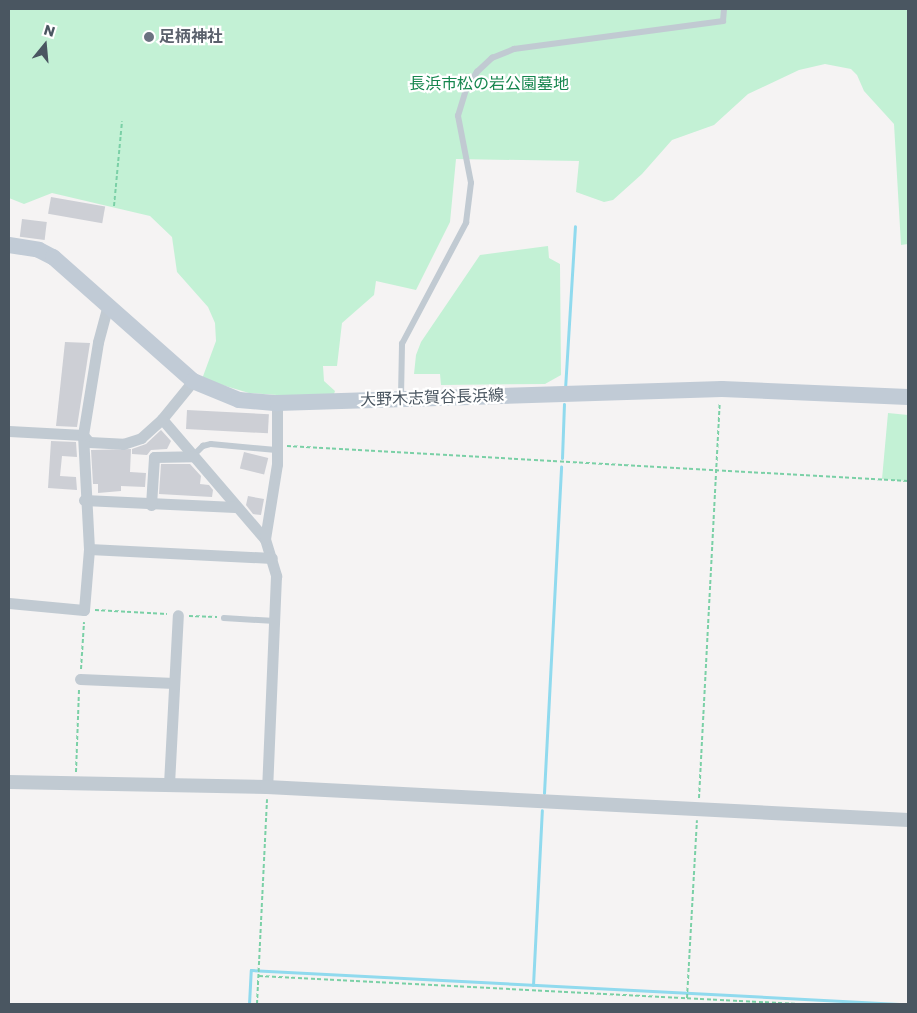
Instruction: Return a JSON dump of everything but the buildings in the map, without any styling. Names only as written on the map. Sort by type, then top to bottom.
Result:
[{"type":"main road","name":"大野木志賀谷長浜線","points":[[9,245],[39,250],[53,257],[193,381],[239,400],[277,403],[722,389],[908,397]]},
{"type":"street","points":[[9,603],[84,610],[89,550],[84,500],[83,435],[98,342],[108,304]]},
{"type":"street","points":[[9,431],[83,435],[89,442],[133,442],[162,419],[193,381]]},
{"type":"street","points":[[265,539],[276,447],[277,403]]},
{"type":"street","points":[[162,419],[235,507],[265,539],[272,558],[276,576],[276,621],[267,787]]},
{"type":"street","points":[[151,505],[154,457],[193,456]]},
{"type":"street","points":[[84,500],[151,505],[235,507]]},
{"type":"street","points":[[89,550],[272,558]]},
{"type":"street","points":[[169,784],[178,615]]},
{"type":"street","points":[[80,679],[174,683]]},
{"type":"street","points":[[9,782],[267,787],[908,820]]},
{"type":"lane","points":[[401,399],[402,344],[466,223],[471,183],[458,116],[466,90],[477,72],[492,58],[514,48],[723,21],[724,9]]},
{"type":"lane","points":[[193,456],[203,446],[211,444],[276,447]]},
{"type":"lane","points":[[224,618],[276,621]]},
{"type":"path","points":[[114,206],[122,121]]},
{"type":"path","points":[[687,998],[722,389]]},
{"type":"path","points":[[276,447],[908,480]]},
{"type":"path","points":[[75,783],[84,610],[224,618]]},
{"type":"path","points":[[257,1004],[267,787]]},
{"type":"path","points":[[259,976],[798,1004]]},
{"type":"green space","name":"長浜市松の岩公園墓地","points":[[9,9],[908,9],[908,244],[901,245],[894,124],[864,91],[857,75],[851,69],[825,64],[799,70],[748,94],[714,125],[672,140],[642,174],[613,200],[604,202],[576,192],[579,161],[456,159],[450,222],[416,290],[376,281],[374,295],[342,323],[337,366],[323,366],[324,381],[335,391],[334,394],[303,397],[249,393],[202,379],[216,341],[215,323],[208,307],[177,272],[172,237],[150,216],[52,193],[24,204],[9,198]]},
{"type":"green space","points":[[548,246],[549,258],[560,264],[561,375],[545,384],[441,385],[440,374],[414,374],[416,355],[421,342],[480,255]]},
{"type":"green space","points":[[888,413],[908,415],[908,481],[882,479]]},
{"type":"waterway","points":[[565,389],[575,226]]},
{"type":"waterway","points":[[562,458],[564,404]]},
{"type":"waterway","points":[[544,793],[561,466]]},
{"type":"waterway","points":[[533,985],[542,810]]},
{"type":"waterway","points":[[249,1004],[251,970],[899,1004]]},
{"type":"place","name":"足柄神社","points":[[149,37]]}]
